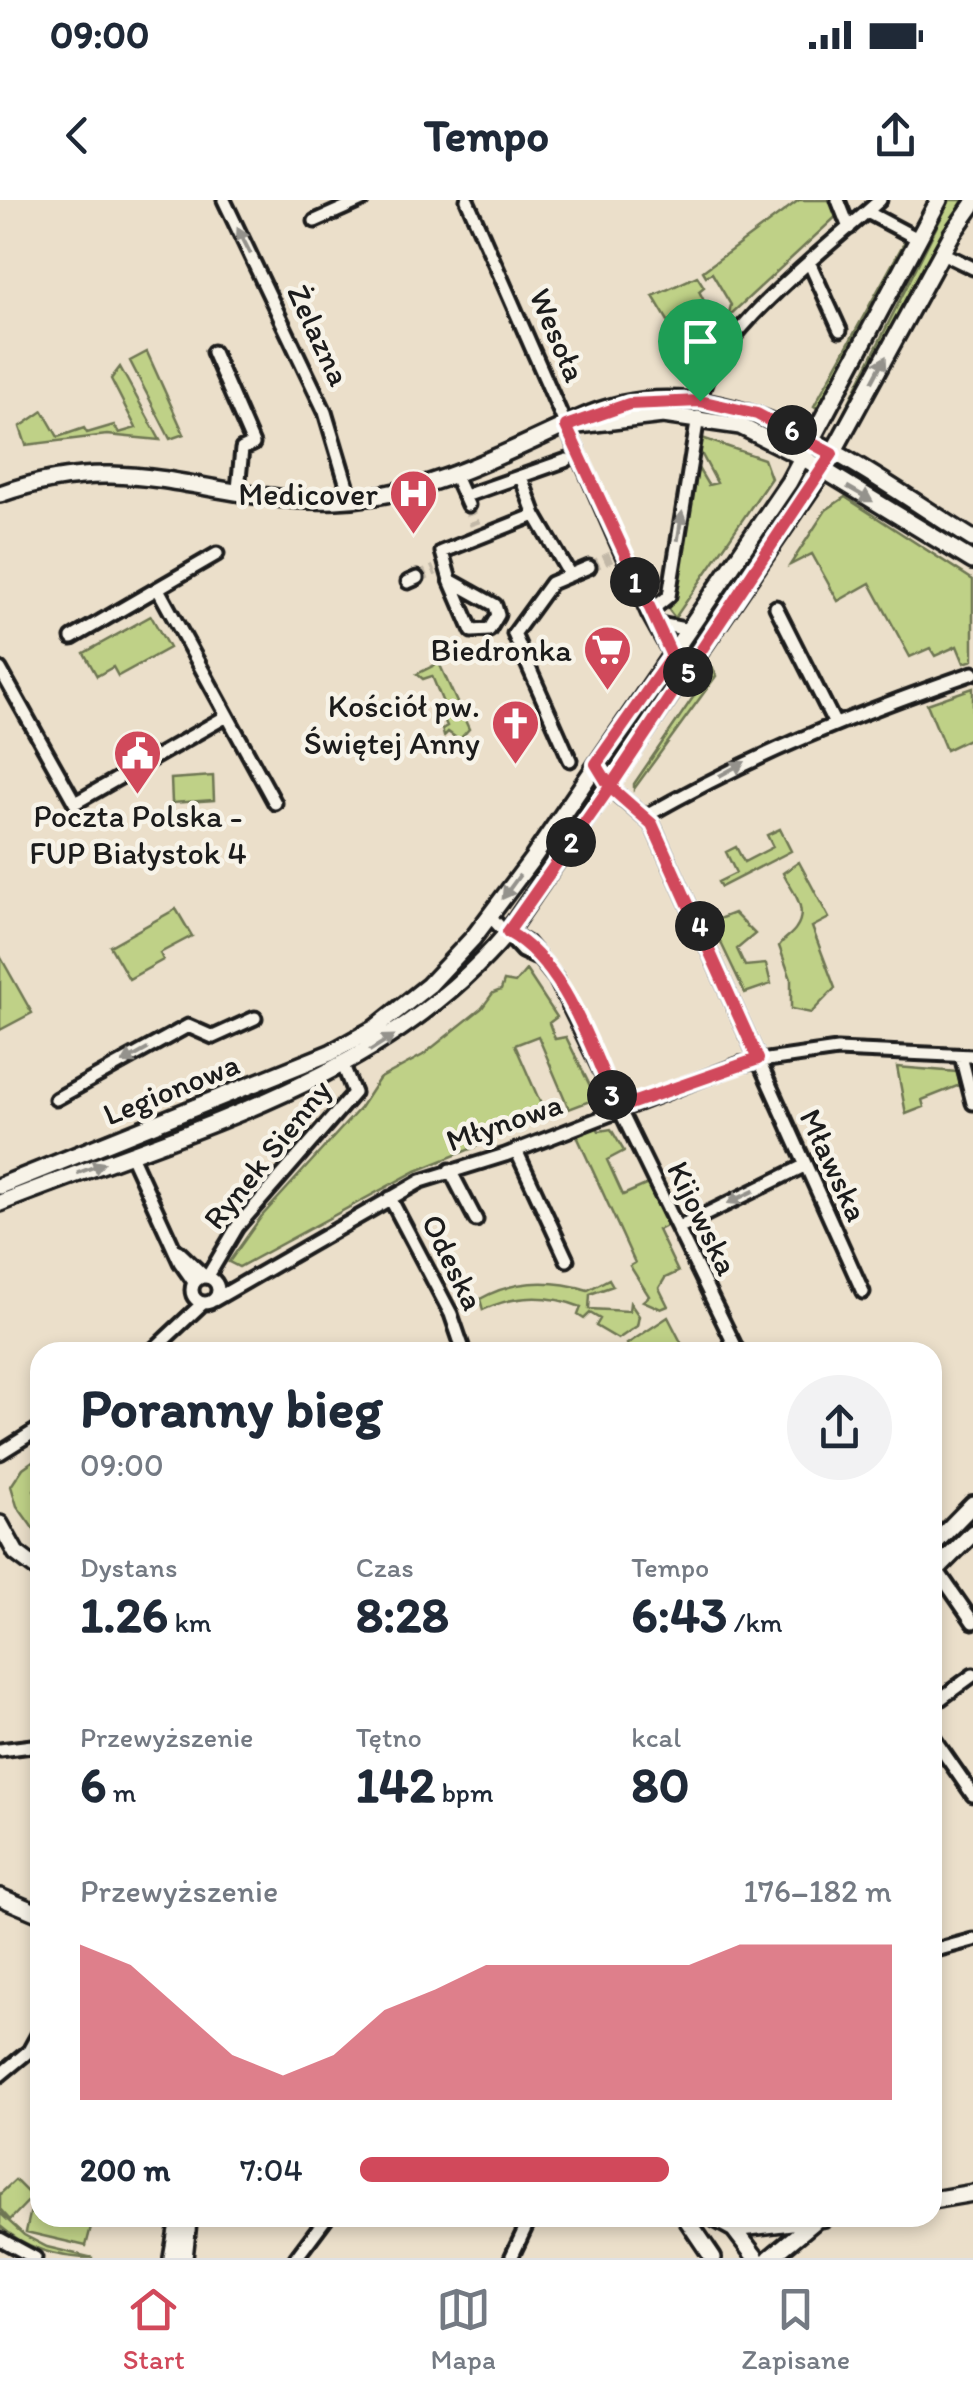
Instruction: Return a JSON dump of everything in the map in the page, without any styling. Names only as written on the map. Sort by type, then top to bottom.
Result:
[{"type":"main road","name":"Legionowa","points":[[0,1186],[218,1100],[359,1037],[408,1004],[446,969],[490,916],[672,656],[804,458],[940,200]]},
{"type":"main road","name":"Legionowa","points":[[0,1203],[226,1116],[344,1065],[419,1018],[461,984],[508,932],[824,471],[942,253],[973,204]]},
{"type":"main road","points":[[699,409],[804,458],[973,561]]},
{"type":"main road","points":[[0,494],[65,476],[116,473],[286,498],[351,499],[398,492],[454,474],[566,426],[699,409],[757,414],[813,442],[973,539]]},
{"type":"main road","points":[[898,515],[900,502],[910,500]]},
{"type":"main road","points":[[596,764],[610,787]]},
{"type":"main road","points":[[446,969],[461,984]]},
{"type":"main road","points":[[218,1100],[226,1116]]},
{"type":"main road","points":[[942,1536],[973,1504]]},
{"type":"main road","points":[[0,1524],[16,1553],[30,1564]]},
{"type":"main road","points":[[942,1565],[973,1533]]},
{"type":"main road","points":[[0,1563],[16,1553]]},
{"type":"main road","points":[[0,1897],[30,1910]]},
{"type":"main road","points":[[942,2198],[973,2193]]},
{"type":"main road","points":[[172,2258],[178,2227]]},
{"type":"main road","points":[[184,2258],[188,2227]]},
{"type":"main road","points":[[692,2227],[714,2258],[734,2229],[750,2227]]},
{"type":"main road","points":[[730,2227],[756,2258]]},
{"type":"main road","points":[[776,2256],[810,2227]]},
{"type":"street","name":"Żelazna","points":[[224,200],[324,412],[351,499]]},
{"type":"street","points":[[315,221],[362,200]]},
{"type":"street","name":"Wesoła","points":[[468,200],[617,555],[672,656]]},
{"type":"street","points":[[838,200],[849,228]]},
{"type":"street","points":[[689,630],[651,618],[669,596],[704,382],[724,348],[880,200]]},
{"type":"street","points":[[867,212],[918,239]]},
{"type":"street","points":[[942,253],[973,268]]},
{"type":"street","points":[[810,264],[840,330]]},
{"type":"street","points":[[213,352],[253,444],[242,449],[238,489]]},
{"type":"street","points":[[454,474],[467,501],[567,460]]},
{"type":"street","points":[[521,477],[534,515],[568,579]]},
{"type":"street","points":[[450,580],[495,605],[494,625],[482,632],[472,631],[450,580],[440,568],[444,548],[476,530],[534,515]]},
{"type":"street","points":[[72,638],[218,554]]},
{"type":"street","points":[[570,760],[514,634],[547,588],[589,567]]},
{"type":"street","points":[[158,588],[275,803]]},
{"type":"street","points":[[776,607],[834,722]]},
{"type":"street","points":[[0,669],[75,804],[227,716]]},
{"type":"street","points":[[610,787],[646,816],[752,758],[834,722],[973,673]]},
{"type":"street","name":"Mławska","points":[[646,816],[863,1292]]},
{"type":"street","name":"Kijowska","points":[[490,916],[556,979],[733,1342]]},
{"type":"street","points":[[56,1100],[188,1026],[213,1037],[255,1018]]},
{"type":"street","name":"Młynowa","points":[[162,1342],[209,1301],[390,1198],[450,1170],[516,1150],[618,1108],[758,1059],[864,1050],[967,1056]]},
{"type":"street","points":[[967,1056],[973,1103]]},
{"type":"street","name":"Rynek Sienny","points":[[206,1280],[238,1226],[354,1094],[344,1065]]},
{"type":"street","points":[[516,1150],[567,1260]]},
{"type":"street","points":[[130,1152],[178,1251],[206,1280],[209,1301]]},
{"type":"street","points":[[678,1228],[804,1166]]},
{"type":"street","points":[[450,1170],[476,1220]]},
{"type":"street","name":"Odeska","points":[[390,1198],[451,1314],[461,1342]]},
{"type":"street","points":[[206,1280],[193,1294],[209,1301]]},
{"type":"street","name":"Młynowa","points":[[206,1280],[249,1280]]},
{"type":"street","points":[[0,1453],[30,1434]]},
{"type":"street","points":[[942,1581],[973,1622]]},
{"type":"street","points":[[942,1698],[973,1675]]},
{"type":"street","points":[[0,1750],[30,1746]]},
{"type":"street","points":[[942,1750],[973,1795]]},
{"type":"street","points":[[942,1949],[973,1940]]},
{"type":"street","points":[[0,2075],[30,2058]]},
{"type":"street","points":[[296,2258],[319,2227]]},
{"type":"street","points":[[511,2258],[526,2227]]},
{"type":"street","points":[[0,2239],[35,2258]]},
{"type":"green space","points":[[799,200],[835,200],[841,212],[728,317],[731,305],[712,273],[706,276],[703,271]]},
{"type":"green space","points":[[950,200],[963,200],[842,422],[840,420]]},
{"type":"green space","points":[[905,241],[904,251],[817,408],[814,406]]},
{"type":"green space","points":[[697,276],[704,287],[699,291],[714,321],[723,323],[695,366],[653,296]]},
{"type":"green space","points":[[147,352],[184,434],[170,439],[130,361]]},
{"type":"green space","points":[[120,367],[160,440],[107,435],[26,445],[20,427],[43,411],[58,437],[84,428],[87,433],[114,425],[119,433],[136,428],[111,379]]},
{"type":"green space","points":[[702,438],[764,459],[771,478],[675,618],[668,609],[675,597],[698,468],[708,485],[717,483],[700,451]]},
{"type":"green space","points":[[795,490],[711,626],[610,773],[642,713]]},
{"type":"green space","points":[[845,497],[973,580],[973,660],[964,663],[957,646],[935,656],[930,648],[910,657],[870,583],[838,601],[812,554],[790,565],[826,510]]},
{"type":"green space","points":[[151,616],[169,648],[118,676],[113,667],[97,676],[84,653]]},
{"type":"green space","points":[[439,663],[469,729],[459,740],[448,732],[444,736],[442,729],[447,726],[443,717],[448,715],[432,676],[423,679],[417,674]]},
{"type":"green space","points":[[713,668],[716,676],[634,789],[634,784]]},
{"type":"green space","points":[[973,688],[973,737],[946,750],[927,704]]},
{"type":"green space","points":[[213,776],[214,800],[172,803],[171,779]]},
{"type":"green space","points":[[780,829],[791,851],[721,887],[718,882],[736,873],[726,852],[736,847],[744,862],[773,847],[767,835]]},
{"type":"green space","points":[[799,862],[829,918],[812,927],[835,988],[811,1013],[791,1009],[791,979],[779,946],[800,921],[800,906],[783,873]]},
{"type":"green space","points":[[176,909],[192,936],[160,953],[163,960],[129,979],[110,946]]},
{"type":"green space","points":[[734,913],[755,934],[737,949],[745,966],[766,964],[771,984],[745,993],[711,922]]},
{"type":"green space","points":[[0,956],[32,1013],[0,1030]]},
{"type":"green space","points":[[526,970],[557,1017],[549,1023],[555,1039],[566,1037],[594,1094],[590,1101],[569,1109],[538,1036],[515,1045],[547,1118],[416,1171],[239,1267],[229,1262],[261,1217],[360,1108],[379,1079],[423,1055],[482,1008],[493,993],[501,990],[504,981],[515,983]]},
{"type":"green space","points":[[897,1067],[957,1072],[960,1085],[922,1100],[924,1107],[906,1114]]},
{"type":"green space","points":[[597,1127],[599,1131],[611,1129],[624,1151],[607,1160],[623,1195],[648,1184],[668,1225],[658,1230],[678,1272],[665,1278],[659,1288],[668,1306],[661,1309],[643,1301],[649,1296],[630,1266],[635,1263],[577,1136]]},
{"type":"green space","points":[[609,1279],[613,1286],[590,1294],[589,1309],[629,1311],[630,1303],[639,1316],[637,1326],[618,1339],[596,1326],[600,1319],[590,1313],[584,1319],[578,1315],[581,1307],[569,1303],[520,1299],[483,1310],[480,1299],[520,1284],[560,1284],[588,1290]]},
{"type":"green space","points":[[668,1317],[681,1342],[630,1342]]},
{"type":"green space","points":[[30,1463],[30,1524],[17,1506],[11,1486]]},
{"type":"green space","points":[[15,2180],[30,2199],[10,2220],[0,2209],[0,2194]]},
{"type":"green space","points":[[0,2213],[24,2235],[47,2247],[93,2258],[55,2254],[32,2246],[0,2226]]},
{"type":"green space","points":[[30,2214],[30,2227],[91,2227],[86,2246],[26,2232]]},
{"type":"tunnel","points":[[468,505],[475,525]]},
{"type":"tunnel","points":[[589,567],[611,557]]},
{"type":"tunnel","points":[[417,578],[435,570]]},
{"type":"place","name":"Medicover","points":[[413,536]]},
{"type":"place","name":"Biedronka","points":[[607,692]]},
{"type":"place","name":"Kościół pw. Świętej Anny","points":[[515,766]]},
{"type":"place","name":"Poczta Polska - FUP Białystok 4","points":[[138,796]]},
{"type":"route","points":[[700,401],[644,401],[598,412],[566,426],[648,613],[672,656],[596,764],[603,782],[610,787],[508,932],[527,943],[556,979],[618,1108],[758,1059],[724,976],[652,824],[610,787],[832,454],[786,426],[757,414],[700,401]]}]
